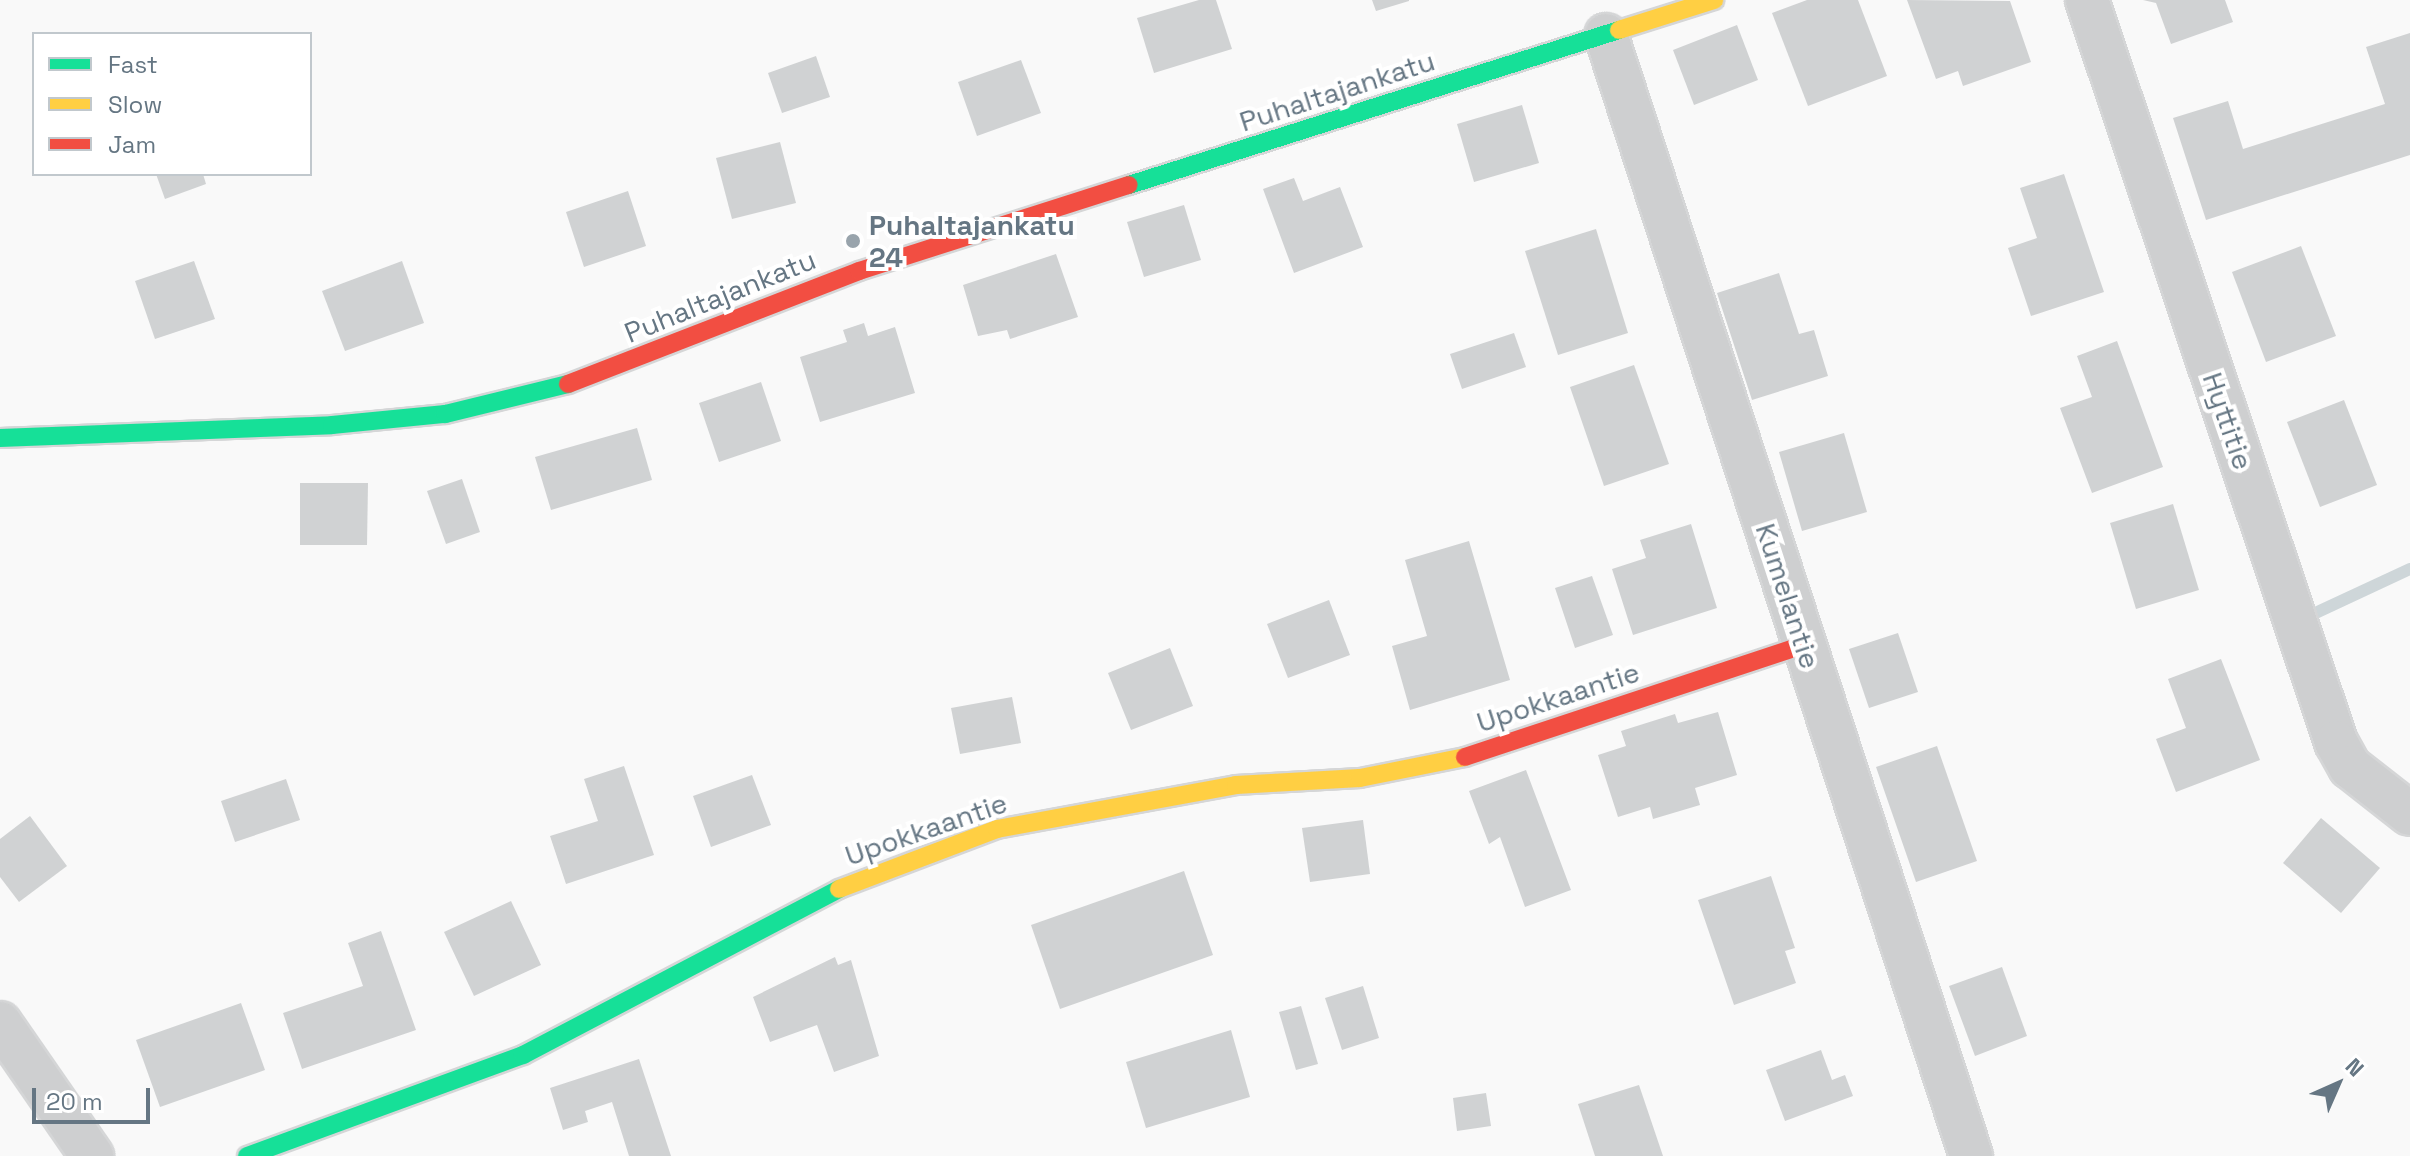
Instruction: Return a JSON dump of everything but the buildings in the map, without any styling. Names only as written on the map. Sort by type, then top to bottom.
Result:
[{"type":"street","name":"Puhaltajankatu","points":[[0,438],[332,425],[445,414],[552,390],[859,271],[1714,0]]},
{"type":"street","name":"Hyttitie","points":[[2087,0],[2336,742],[2350,767],[2410,814]]},
{"type":"street","name":"Kumelantie","points":[[1606,35],[1971,1156]]},
{"type":"street","name":"Upokkaantie","points":[[247,1156],[523,1055],[638,1001],[847,885],[997,829],[1236,785],[1448,763],[1804,645]]},
{"type":"street","points":[[0,1023],[92,1156]]},
{"type":"waterway","points":[[2309,616],[2410,569]]},
{"type":"traffic: fast","points":[[1129,185],[1619,30]]},
{"type":"traffic: fast","points":[[0,438],[332,425],[445,414],[568,384]]},
{"type":"traffic: fast","points":[[247,1156],[523,1055],[839,889]]},
{"type":"traffic: slow","points":[[1619,30],[1714,0]]},
{"type":"traffic: slow","points":[[839,889],[997,829],[1236,785],[1360,778],[1465,757]]},
{"type":"traffic: jam","points":[[568,384],[859,271],[1129,185]]},
{"type":"traffic: jam","points":[[1465,757],[1804,645]]},
{"type":"place","name":"Puhaltajankatu 24","points":[[853,241]]}]
